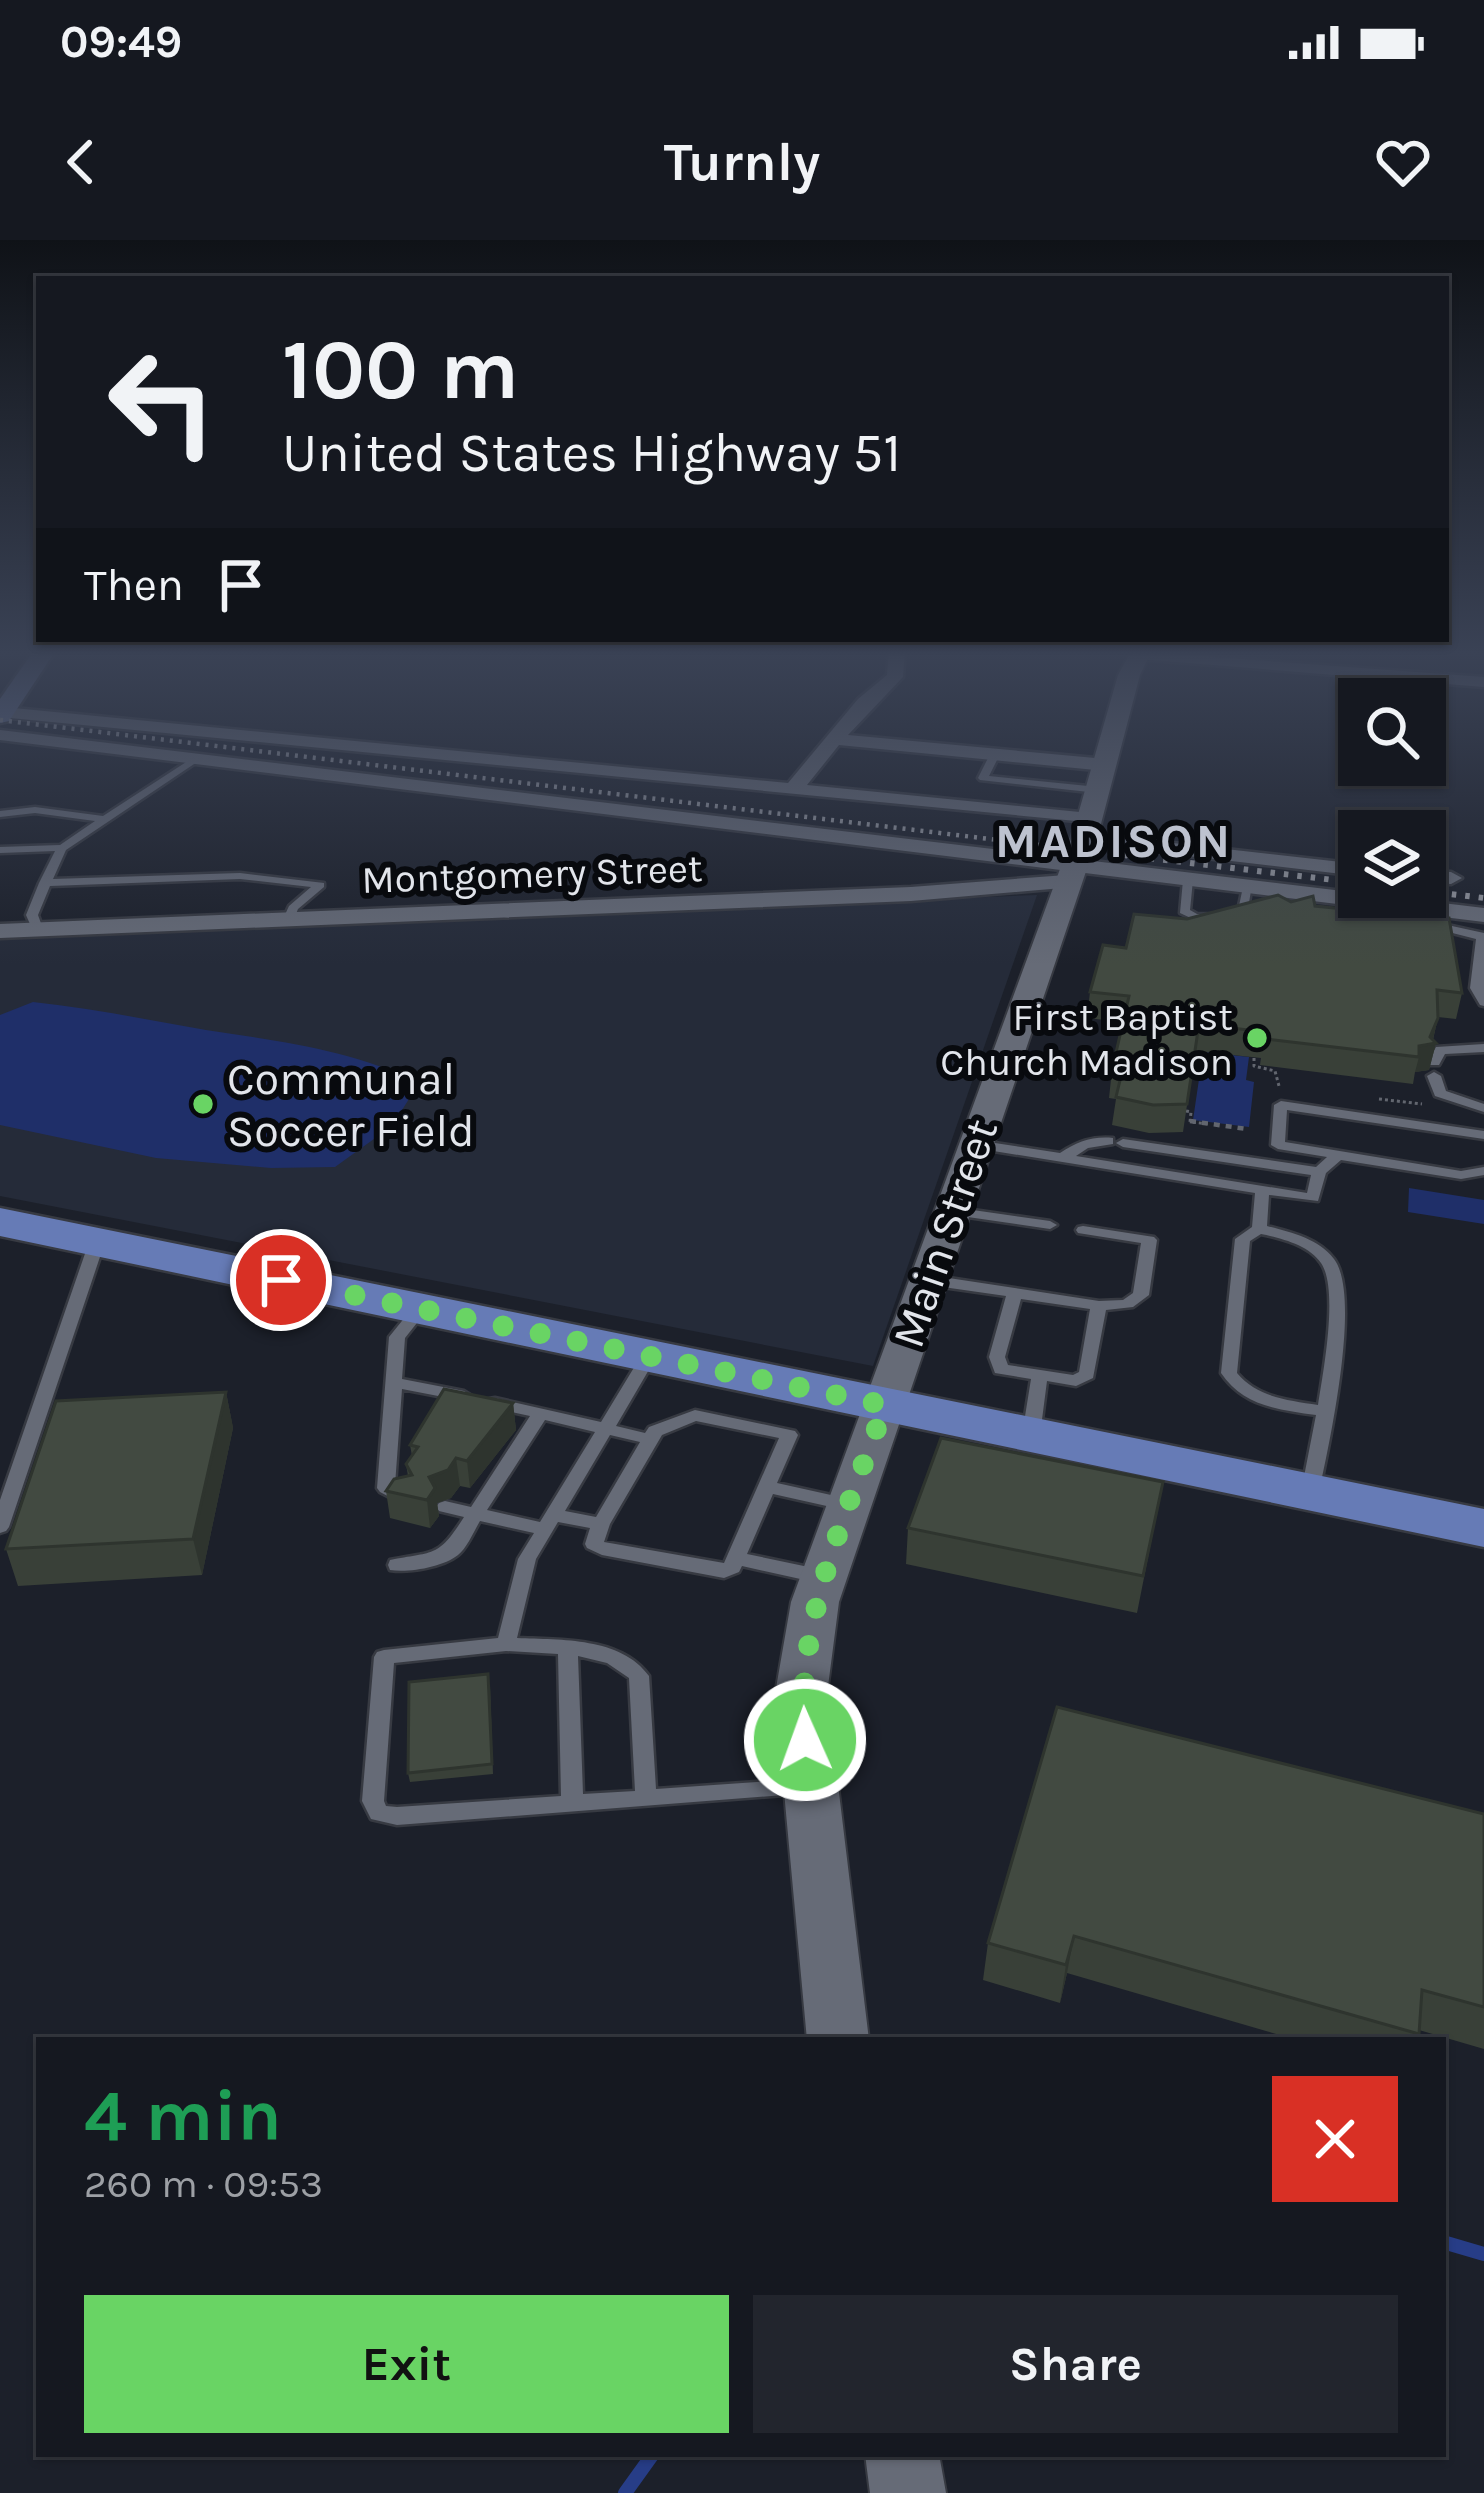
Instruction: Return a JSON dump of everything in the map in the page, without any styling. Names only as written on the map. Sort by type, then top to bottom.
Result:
[{"type":"main road","points":[[0,1222],[1484,1528]]},
{"type":"street","points":[[182,755],[1086,827],[1188,880],[1245,896],[1483,929]]},
{"type":"street","points":[[384,755],[797,792],[1086,827],[1338,867]]},
{"type":"street","points":[[797,792],[797,784],[823,755]]},
{"type":"street","points":[[1007,755],[1069,761],[1086,827]]},
{"type":"street","name":"Main Street","points":[[838,2037],[801,1694],[814,1602],[1109,755]]},
{"type":"street","name":"Montgomery Street","points":[[0,931],[289,920],[1086,827]]},
{"type":"street","points":[[1446,878],[1451,878]]},
{"type":"street","points":[[902,2457],[908,2493]]},
{"type":"lane","points":[[994,755],[983,778],[1059,786]]},
{"type":"lane","points":[[37,929],[32,914],[62,848],[197,758]]},
{"type":"lane","points":[[1059,786],[1069,761]]},
{"type":"lane","points":[[1059,786],[1086,827]]},
{"type":"lane","points":[[0,814],[35,810],[101,818]]},
{"type":"lane","points":[[0,850],[62,848]]},
{"type":"lane","points":[[44,883],[240,875],[320,885],[292,908],[289,920]]},
{"type":"lane","points":[[1188,880],[1187,915],[1236,920],[1242,918],[1245,896],[1264,908]]},
{"type":"lane","points":[[1384,920],[1483,929],[1476,988],[1484,1002]]},
{"type":"lane","points":[[1484,1048],[1441,1050],[1434,1069],[1440,1093],[1484,1108]]},
{"type":"lane","points":[[1484,1135],[1281,1105],[1277,1145],[1461,1175],[1484,1172]]},
{"type":"lane","points":[[1063,1157],[1084,1144],[1116,1142],[1319,1172]]},
{"type":"lane","points":[[974,1144],[1313,1198],[1319,1172],[1338,1155]]},
{"type":"lane","points":[[1259,1229],[1262,1192]]},
{"type":"lane","points":[[952,1211],[1050,1225]]},
{"type":"lane","points":[[1310,1492],[1324,1411],[1337,1308],[1334,1272],[1303,1243],[1259,1229],[1243,1238],[1229,1373],[1234,1384],[1257,1396],[1324,1411]]},
{"type":"lane","points":[[928,1280],[1099,1306],[1127,1304],[1141,1294],[1149,1240],[1083,1231]]},
{"type":"lane","points":[[0,1527],[97,1242]]},
{"type":"lane","points":[[1015,1293],[998,1357],[1001,1369],[1076,1381],[1087,1374],[1099,1306]]},
{"type":"lane","points":[[404,1498],[386,1488],[397,1336],[420,1309]]},
{"type":"lane","points":[[506,1644],[516,1590],[548,1522],[649,1356]]},
{"type":"lane","points":[[1030,1435],[1040,1375]]},
{"type":"lane","points":[[394,1383],[649,1439]]},
{"type":"lane","points":[[397,1565],[442,1557],[539,1414]]},
{"type":"lane","points":[[694,1415],[785,1432],[789,1440],[769,1487],[732,1567],[714,1573],[594,1544],[655,1431],[694,1415]]},
{"type":"lane","points":[[769,1487],[850,1505]]},
{"type":"lane","points":[[445,1507],[548,1522],[601,1524]]},
{"type":"lane","points":[[736,1558],[824,1577]]},
{"type":"lane","points":[[646,1798],[639,1676],[620,1660],[568,1649],[506,1644],[384,1657],[373,1801],[379,1814],[397,1816],[572,1803],[646,1798],[809,1786]]},
{"type":"lane","points":[[568,1649],[572,1803]]},
{"type":"path","points":[[1254,1058],[1254,1066],[1275,1071],[1275,1086],[1299,1089]]},
{"type":"path","points":[[1370,1097],[1440,1106]]},
{"type":"path","points":[[1186,1111],[1192,1112],[1190,1122],[1247,1130]]},
{"type":"shaded area","points":[[1037,895],[873,1366],[0,1196],[0,938]]},
{"type":"shaded area","name":"Communal Soccer Field","points":[[33,1002],[315,1048],[368,1062],[419,1083],[392,1126],[335,1167],[271,1168],[156,1158],[0,1125],[0,1015]]},
{"type":"shaded area","points":[[1203,1052],[1249,1057],[1246,1080],[1254,1082],[1249,1127],[1193,1120]]},
{"type":"shaded area","points":[[1409,1188],[1484,1200],[1484,1224],[1408,1212]]},
{"type":"building","points":[[1278,895],[1291,902],[1313,896],[1315,906],[1338,908],[1338,918],[1449,918],[1462,993],[1437,990],[1438,1018],[1430,1037],[1436,1043],[1419,1046],[1419,1057],[1265,1039],[1265,1032],[1199,1024],[1187,1104],[1153,1105],[1116,1097],[1122,1072],[1112,1070],[1129,996],[1090,992],[1103,945],[1126,948],[1134,914],[1187,919]]},
{"type":"building","points":[[444,1389],[513,1403],[467,1461],[456,1458],[448,1470],[429,1477],[435,1488],[427,1500],[386,1491],[394,1479],[412,1475],[406,1464],[418,1447],[410,1445]]},
{"type":"building","points":[[226,1392],[193,1539],[6,1549],[56,1401]]},
{"type":"building","points":[[941,1438],[1163,1482],[1143,1576],[908,1528]]},
{"type":"building","points":[[488,1674],[492,1764],[408,1773],[409,1682]]},
{"type":"building","points":[[1057,1707],[1484,1814],[1484,2007],[1422,1990],[1419,2034],[1074,1936],[1066,1965],[988,1943]]},
{"type":"waterway","points":[[1446,2243],[1484,2254]]},
{"type":"waterway","points":[[625,2493],[651,2457]]},
{"type":"railway","points":[[292,755],[1126,855]]},
{"type":"railway","points":[[1126,855],[1338,881]]},
{"type":"railway","points":[[1126,855],[1148,858]]},
{"type":"railway","points":[[1446,893],[1484,898]]},
{"type":"place","name":"First Baptist Church Madison","points":[[1257,1038]]},
{"type":"place","name":"Communal Soccer Field","points":[[203,1104]]},
{"type":"district","name":"MADISON","points":[[1114,840]]},
{"type":"route","points":[[281,1280],[885,1405],[814,1602],[801,1694],[805,1740]]}]
